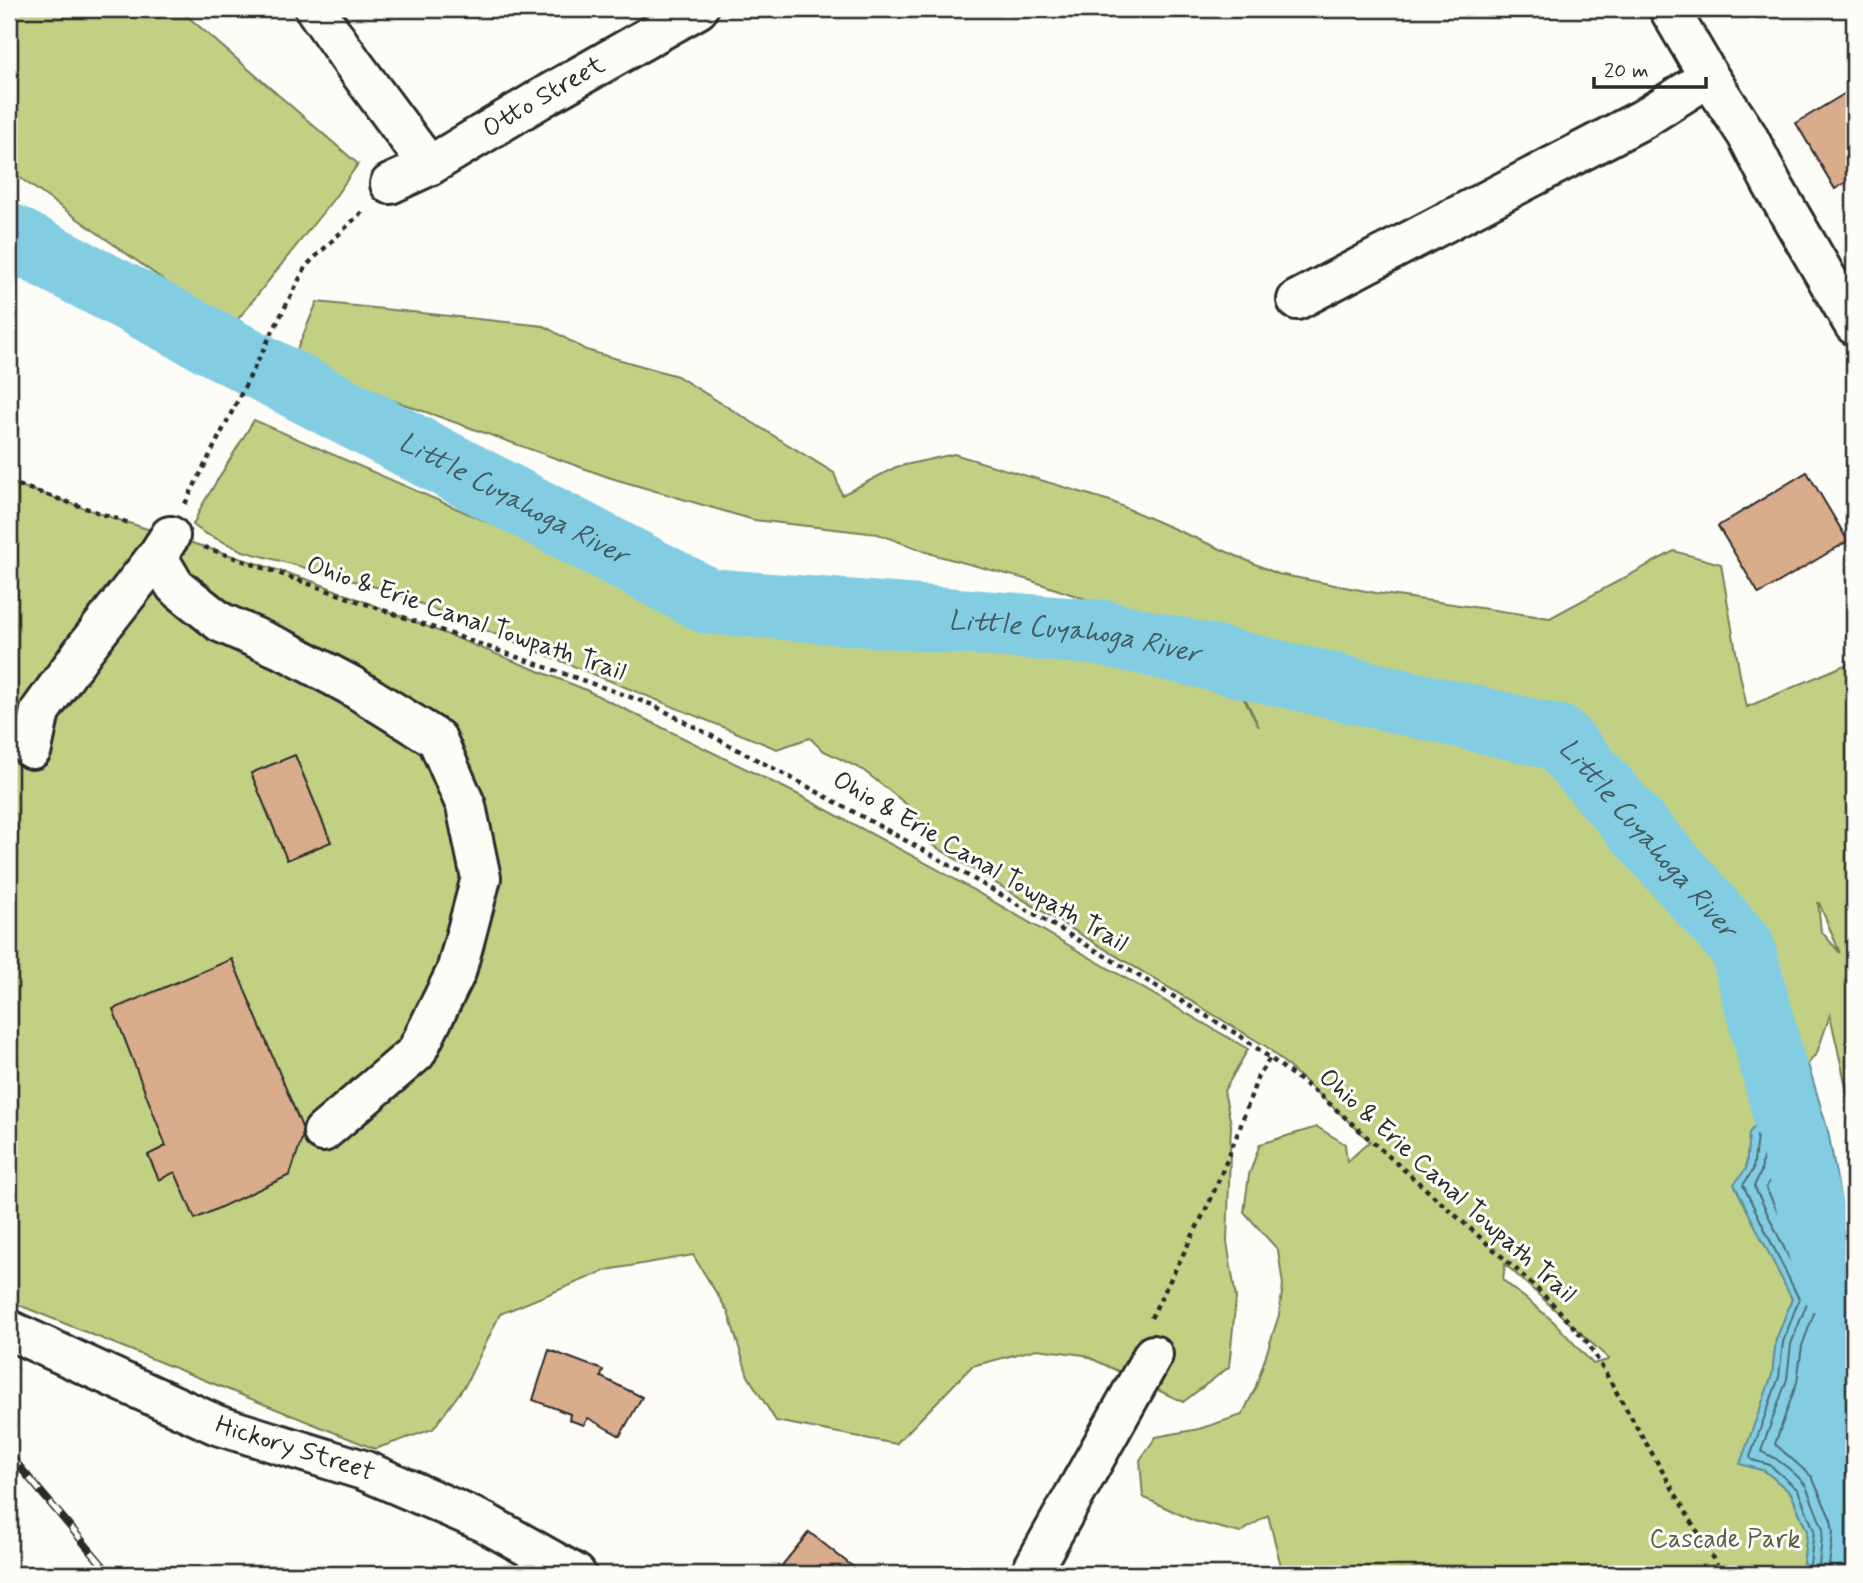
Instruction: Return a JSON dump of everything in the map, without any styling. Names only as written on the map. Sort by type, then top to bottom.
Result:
[{"type":"street","points":[[316,9],[429,166]]},
{"type":"street","name":"Otto Street","points":[[390,184],[429,166],[698,9]]},
{"type":"street","points":[[1669,9],[1747,135],[1772,184],[1854,325]]},
{"type":"street","points":[[1297,300],[1643,119],[1709,77]]},
{"type":"street","points":[[32,749],[40,711],[163,546]]},
{"type":"street","points":[[163,546],[175,586],[220,622],[298,657],[350,685],[438,739],[466,806],[481,878],[456,972],[416,1054],[323,1132]]},
{"type":"street","name":"Hickory Street","points":[[9,1330],[217,1425],[363,1469],[484,1522],[576,1574]]},
{"type":"street","points":[[1030,1574],[1153,1355]]},
{"type":"path","points":[[163,546],[306,266],[390,184]]},
{"type":"path","name":"Ohio & Erie Canal Towpath Trail","points":[[9,482],[163,546],[653,705],[801,783],[1041,918],[1242,1037],[1322,1097],[1555,1306],[1588,1343],[1722,1574]]},
{"type":"path","points":[[1153,1355],[1141,1336],[1211,1199],[1258,1076],[1270,1058]]},
{"type":"green space","points":[[9,9],[179,9],[358,164],[231,328],[9,170]]},
{"type":"green space","name":"Cascade Park","points":[[317,302],[544,326],[586,350],[677,376],[834,473],[842,495],[896,467],[954,454],[1110,501],[1278,574],[1376,593],[1550,618],[1674,551],[1721,564],[1747,707],[1854,661],[1854,1122],[1830,1015],[1817,1053],[1750,1133],[1746,1169],[1757,1226],[1792,1299],[1776,1340],[1765,1471],[1791,1493],[1807,1531],[1802,1574],[1283,1574],[1268,1515],[1240,1533],[1194,1521],[1143,1497],[1140,1460],[1156,1437],[1199,1429],[1242,1415],[1255,1389],[1279,1315],[1283,1285],[1278,1250],[1244,1212],[1249,1175],[1260,1144],[1317,1127],[1345,1144],[1347,1162],[1370,1141],[1267,1047],[931,844],[925,829],[906,804],[863,770],[822,750],[810,738],[777,749],[387,590],[243,551],[193,525],[201,507],[254,420],[531,541],[655,588],[697,600],[682,587],[708,601],[1104,633],[1223,660],[1259,727],[1219,644],[1029,580],[935,555],[878,534],[754,520],[611,478],[291,364]],"holes":[[[1819,903],[1840,953],[1821,931]],[[1505,1264],[1609,1359],[1593,1364],[1553,1321],[1503,1280]]]},
{"type":"green space","points":[[9,482],[315,582],[584,689],[797,794],[937,869],[1248,1049],[1224,1091],[1231,1124],[1227,1242],[1236,1298],[1229,1367],[1183,1402],[1084,1355],[1037,1349],[972,1366],[896,1444],[776,1421],[748,1376],[728,1312],[693,1255],[607,1270],[500,1314],[466,1384],[433,1429],[375,1449],[9,1301]]},
{"type":"water","points":[[1808,1064],[1828,1131],[1848,1253],[1854,1263],[1854,1574],[1802,1574],[1807,1531],[1791,1493],[1765,1471],[1740,1464],[1772,1375],[1776,1340],[1792,1299],[1734,1184],[1746,1169],[1749,1133]]},
{"type":"building","points":[[1854,88],[1854,177],[1835,189],[1796,123]]},
{"type":"building","points":[[1807,472],[1848,541],[1759,594],[1718,526]]},
{"type":"building","points":[[295,755],[331,842],[287,860],[251,773]]},
{"type":"building","points":[[232,959],[304,1132],[290,1175],[195,1219],[175,1172],[159,1180],[148,1155],[166,1146],[113,1009]]},
{"type":"building","points":[[549,1350],[603,1370],[601,1377],[642,1397],[620,1436],[588,1418],[584,1425],[569,1420],[570,1414],[533,1400]]},
{"type":"building","points":[[809,1532],[862,1574],[775,1574]]},
{"type":"waterway","name":"Little Cuyahoga River","points":[[9,236],[708,601],[1104,633],[1559,738],[1742,947],[1828,1277],[1854,1309]]},
{"type":"railway","points":[[9,1454],[110,1574]]}]
